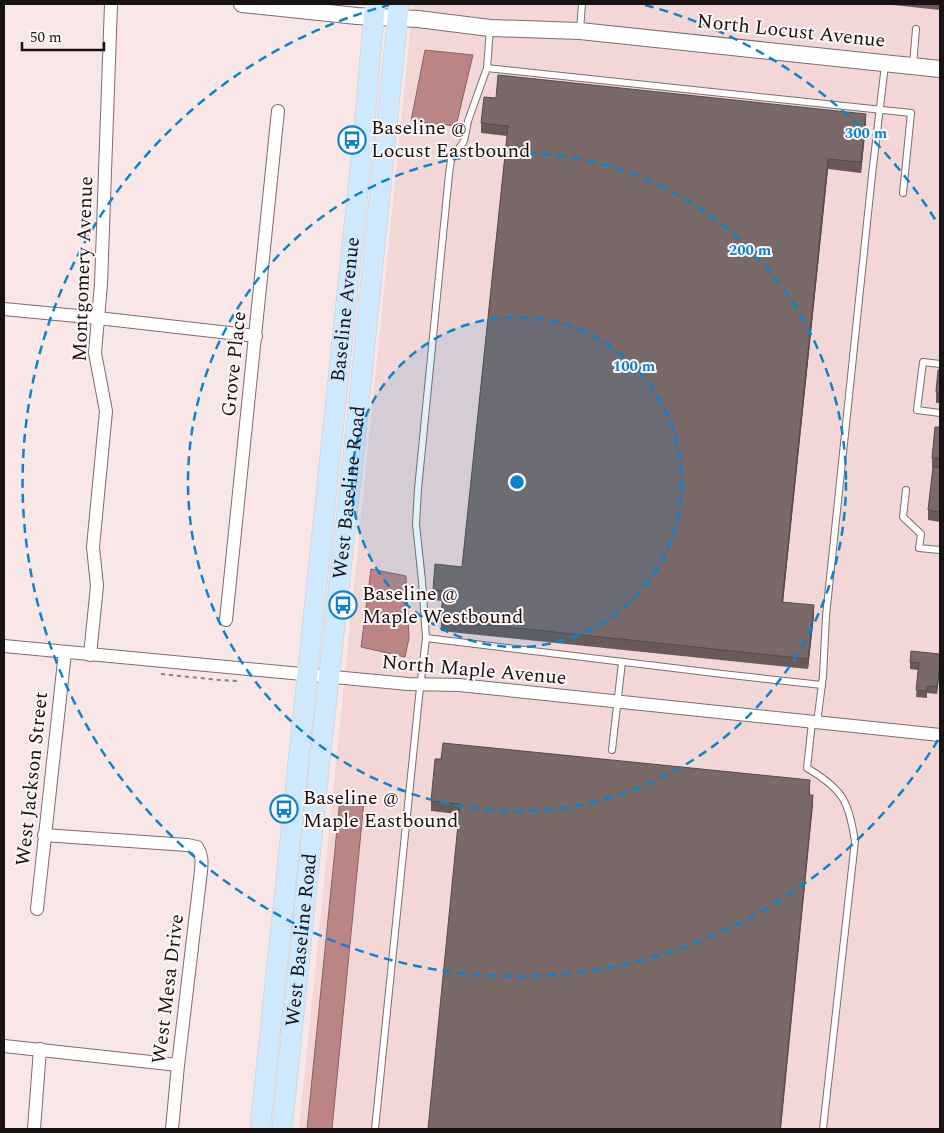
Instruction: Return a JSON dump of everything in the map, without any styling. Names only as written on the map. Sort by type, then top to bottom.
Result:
[{"type":"main road","name":"Baseline Avenue","points":[[307,674],[362,151],[374,10]]},
{"type":"main road","name":"West Baseline Road","points":[[282,1129],[356,432],[398,11]]},
{"type":"main road","name":"West Baseline Road","points":[[260,1129],[307,674]]},
{"type":"street","name":"Montgomery Avenue","points":[[90,655],[97,586],[93,547],[106,411],[95,353],[101,284],[111,4]]},
{"type":"street","name":"North Locust Avenue","points":[[242,4],[357,16],[374,10],[398,11],[418,19],[490,28],[580,31],[940,69]]},
{"type":"street","name":"Grove Place","points":[[226,620],[278,111]]},
{"type":"street","points":[[4,309],[256,336]]},
{"type":"street","name":"North Maple Avenue","points":[[4,646],[420,684],[459,685],[940,735]]},
{"type":"street","name":"West Jackson Street","points":[[37,909],[65,652]]},
{"type":"street","name":"West Mesa Drive","points":[[44,835],[187,845],[197,847],[200,852],[202,859],[201,871],[172,1129]]},
{"type":"street","points":[[4,1046],[178,1065]]},
{"type":"street","points":[[34,1129],[40,1049]]},
{"type":"lane","points":[[580,31],[582,4]]},
{"type":"lane","points":[[375,1129],[426,638],[416,524],[449,174],[451,160],[464,141],[468,121],[487,68],[490,28]]},
{"type":"lane","points":[[913,66],[916,29]]},
{"type":"lane","points":[[823,1129],[855,841],[851,818],[840,793],[831,784],[807,768],[822,685],[826,616],[885,63]]},
{"type":"lane","points":[[487,68],[911,113],[903,194]]},
{"type":"lane","points":[[940,364],[923,362],[917,410],[940,413]]},
{"type":"lane","points":[[906,490],[903,517],[921,534],[919,548],[940,550]]},
{"type":"lane","points":[[426,638],[822,685]]},
{"type":"lane","points":[[612,750],[622,662]]},
{"type":"path","points":[[160,674],[237,681]]},
{"type":"shaded area","points":[[413,4],[940,4],[940,1129],[299,1129]]},
{"type":"shaded area","points":[[425,50],[473,55],[456,126],[411,121]]},
{"type":"shaded area","points":[[371,569],[406,576],[409,638],[405,657],[361,647]]},
{"type":"shaded area","points":[[340,799],[364,801],[332,1129],[307,1129]]},
{"type":"building","points":[[498,75],[866,114],[861,162],[828,159],[782,602],[814,605],[808,659],[441,620],[443,591],[433,590],[435,564],[462,567],[508,126],[481,123],[484,97],[496,98]]},
{"type":"building","points":[[938,370],[940,370],[940,393],[936,392]]},
{"type":"building","points":[[935,427],[940,427],[940,458],[932,458]]},
{"type":"building","points":[[933,467],[940,468],[940,512],[928,510]]},
{"type":"building","points":[[911,651],[940,654],[937,687],[927,686],[927,691],[916,690],[919,663],[910,662]]},
{"type":"building","points":[[443,743],[810,780],[809,795],[813,795],[780,1129],[428,1129],[460,804],[431,801],[435,759],[441,759]]},
{"type":"place","name":"Baseline @ Locust Eastbound","points":[[352,140]]},
{"type":"place","name":"Baseline @ Maple Westbound","points":[[343,605]]},
{"type":"place","name":"Baseline @ Maple Eastbound","points":[[284,809]]}]
